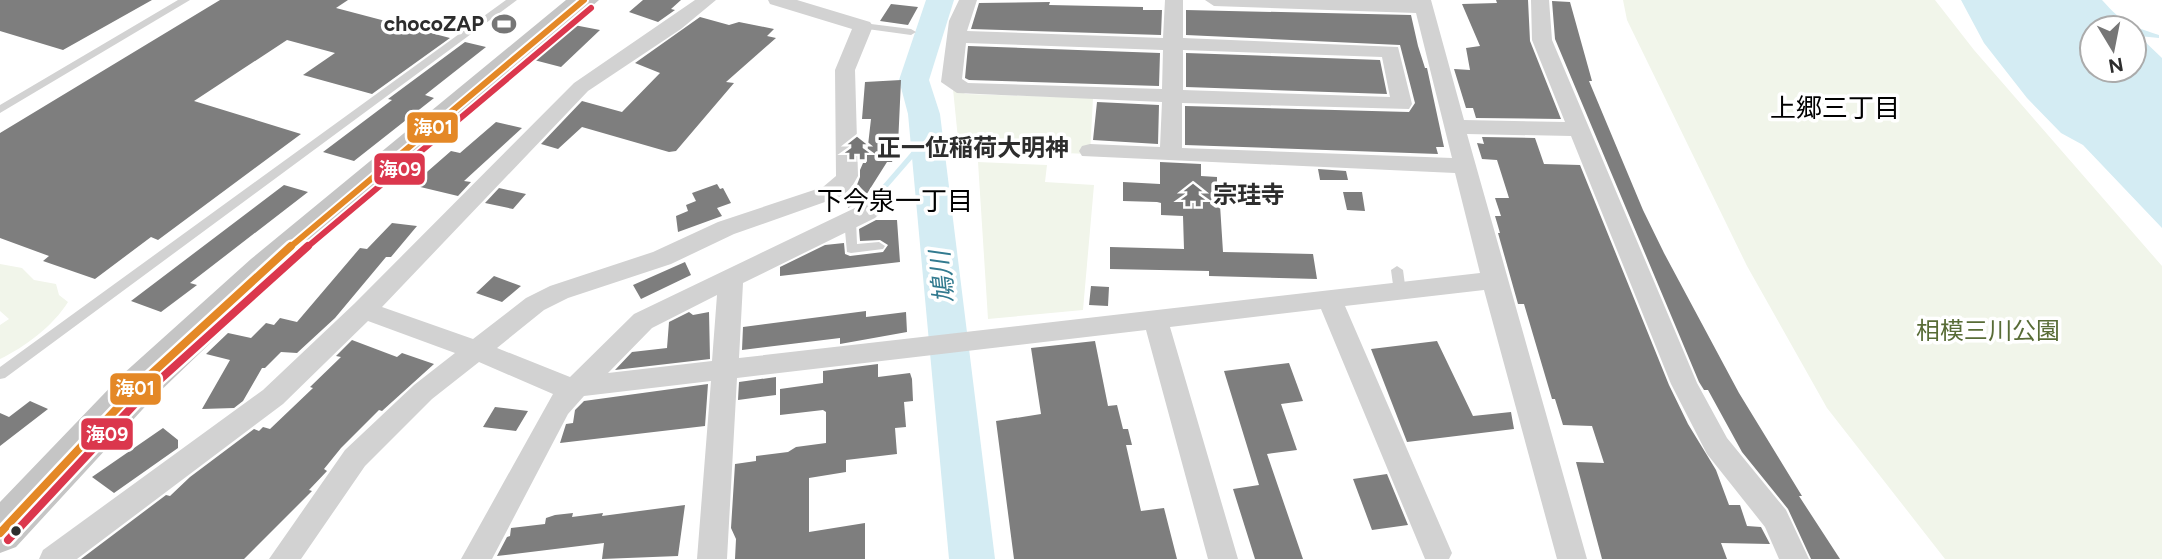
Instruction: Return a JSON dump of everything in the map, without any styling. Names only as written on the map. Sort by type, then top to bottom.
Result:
[{"type":"main road","points":[[0,533],[138,386],[264,269],[583,0]]},
{"type":"street","points":[[54,559],[273,397],[364,310],[580,87],[707,0]]},
{"type":"street","points":[[284,559],[355,458],[423,393],[535,304],[559,292],[662,258],[726,228],[831,192],[842,185],[847,176],[845,70],[863,26],[777,0]]},
{"type":"street","points":[[958,37],[1391,51],[1402,104],[964,89],[951,82],[958,21],[968,0]]},
{"type":"street","points":[[1171,154],[1174,0]]},
{"type":"street","points":[[1214,0],[1423,4],[1494,280],[1573,559]]},
{"type":"street","points":[[1540,0],[1542,40],[1684,384],[1717,446],[1776,519],[1794,559]]},
{"type":"street","points":[[1456,127],[1579,129]]},
{"type":"street","points":[[1090,151],[1466,166]]},
{"type":"street","points":[[475,559],[558,406],[566,386],[643,321],[874,208],[883,199]]},
{"type":"street","points":[[712,559],[730,278]]},
{"type":"street","points":[[364,310],[566,386],[725,372],[922,346],[1156,322],[1330,300],[1398,281],[1494,280]]},
{"type":"street","points":[[1330,300],[1437,553]]},
{"type":"street","points":[[1156,322],[1223,559]]},
{"type":"lane","points":[[0,110],[185,0]]},
{"type":"lane","points":[[0,373],[512,0]]},
{"type":"lane","points":[[863,26],[911,32]]},
{"type":"lane","points":[[850,220],[851,249],[878,246]]},
{"type":"green space","name":"相模三川公園","points":[[1623,0],[1935,0],[1974,50],[2162,266],[2162,559],[1945,559],[1827,408],[1747,266],[1627,20]]},
{"type":"green space","points":[[953,89],[966,94],[1093,98],[1090,154],[959,149]]},
{"type":"green space","points":[[978,162],[1047,165],[1045,182],[1094,185],[1083,310],[988,319]]},
{"type":"green space","points":[[0,264],[22,268],[34,280],[56,284],[59,295],[68,302],[38,335],[0,359],[0,325],[9,319],[0,311]]},
{"type":"water","points":[[1961,0],[2102,0],[2115,14],[2078,14],[2078,84],[2148,84],[2148,45],[2162,58],[2162,228],[2083,145],[2061,133],[2027,98],[1984,43]]},
{"type":"water","points":[[2148,32],[2159,35],[2159,38],[2148,37]]},
{"type":"building","points":[[0,0],[152,0],[63,50],[0,31]]},
{"type":"building","points":[[220,0],[348,0],[336,8],[450,38],[372,94],[303,75],[335,53],[287,40],[194,101],[301,134],[158,240],[151,237],[95,279],[43,261],[49,256],[0,238],[0,133]]},
{"type":"building","points":[[643,0],[681,0],[671,9],[675,10],[658,22],[629,12]]},
{"type":"building","points":[[1496,0],[1528,0],[1530,41],[1561,119],[1476,118],[1473,108],[1466,108],[1454,69],[1470,70],[1466,48],[1480,46],[1462,4],[1497,3]]},
{"type":"building","points":[[1552,1],[1570,2],[1592,81],[1589,81],[1664,253],[1739,393],[1802,496],[1799,496],[1840,559],[1811,559],[1788,509],[1742,452],[1708,390],[1704,390],[1699,382],[1555,39]]},
{"type":"building","points":[[1050,2],[1049,5],[1143,7],[1143,10],[1162,10],[1161,35],[971,29],[979,3]]},
{"type":"building","points":[[891,4],[918,7],[908,25],[880,21]]},
{"type":"building","points":[[1186,10],[1411,15],[1418,46],[1427,68],[1444,147],[1436,147],[1438,154],[1185,145],[1185,106],[1409,112],[1415,103],[1400,45],[1186,35]]},
{"type":"building","points":[[700,17],[729,25],[739,22],[774,29],[767,36],[776,38],[726,82],[734,83],[676,151],[669,152],[582,127],[558,149],[541,144],[582,101],[622,112],[660,73],[635,63]]},
{"type":"building","points":[[574,25],[600,30],[561,67],[534,60]]},
{"type":"building","points":[[465,42],[486,47],[425,95],[434,98],[354,161],[323,152],[392,100],[388,99]]},
{"type":"building","points":[[968,46],[1160,53],[1159,86],[969,80],[965,78]]},
{"type":"building","points":[[1186,53],[1380,60],[1387,94],[1186,87]]},
{"type":"building","points":[[901,80],[898,145],[892,162],[887,162],[863,200],[848,208],[860,177],[860,170],[863,163],[866,163],[871,119],[862,119],[865,82]]},
{"type":"building","points":[[1097,102],[1159,105],[1158,144],[1093,140]]},
{"type":"building","points":[[496,122],[522,128],[464,181],[471,182],[458,196],[412,185],[451,151],[460,153]]},
{"type":"building","points":[[1482,137],[1535,138],[1544,164],[1580,165],[1669,385],[1688,424],[1716,470],[1729,505],[1740,505],[1747,526],[1761,527],[1770,544],[1721,543],[1727,559],[1602,559],[1576,462],[1604,463],[1592,426],[1563,425],[1555,399],[1552,399],[1524,304],[1518,304],[1498,233],[1495,216],[1501,216],[1495,198],[1509,198],[1497,160],[1482,159],[1477,143],[1484,144]]},
{"type":"building","points":[[1160,162],[1201,164],[1201,176],[1217,177],[1217,187],[1228,187],[1229,206],[1220,205],[1223,252],[1313,254],[1317,279],[1209,276],[1209,271],[1110,269],[1110,247],[1184,249],[1183,216],[1161,215],[1161,203],[1157,202],[1123,201],[1123,182],[1160,184]]},
{"type":"building","points":[[1318,169],[1346,171],[1348,180],[1320,180]]},
{"type":"building","points":[[717,184],[720,189],[723,188],[731,203],[717,208],[722,216],[678,232],[676,216],[688,211],[686,205],[696,201],[692,193]]},
{"type":"building","points":[[284,185],[308,192],[190,283],[197,285],[161,312],[131,301]]},
{"type":"building","points":[[499,188],[526,194],[513,209],[485,203]]},
{"type":"building","points":[[1343,192],[1362,192],[1365,211],[1347,210]]},
{"type":"building","points":[[876,220],[897,220],[900,262],[780,276],[780,267],[825,245],[844,243],[845,254],[850,256],[883,252],[888,245],[880,240],[860,241],[859,229]]},
{"type":"building","points":[[392,223],[417,226],[391,257],[386,257],[335,318],[297,353],[281,352],[262,368],[243,401],[234,408],[202,409],[230,360],[206,354],[228,333],[251,338],[266,323],[274,325],[280,318],[297,322],[360,248],[367,249]]},
{"type":"building","points":[[685,262],[691,275],[641,299],[633,285]]},
{"type":"building","points":[[494,276],[521,286],[502,302],[476,293]]},
{"type":"building","points":[[1091,286],[1109,287],[1108,306],[1089,305]]},
{"type":"building","points":[[866,311],[866,317],[906,312],[907,332],[840,344],[840,338],[742,350],[743,327]]},
{"type":"building","points":[[689,312],[693,315],[709,312],[710,359],[615,370],[632,352],[667,348],[669,322]]},
{"type":"building","points":[[352,340],[397,357],[402,353],[434,364],[382,411],[379,410],[341,448],[324,469],[327,471],[309,490],[312,491],[244,559],[81,559],[166,495],[170,496],[190,477],[254,429],[270,429],[313,388],[310,387],[341,357],[336,356]]},
{"type":"building","points":[[1095,341],[1108,406],[1117,405],[1123,429],[1128,429],[1132,445],[1126,445],[1141,511],[1164,508],[1177,559],[1014,559],[996,421],[1041,414],[1031,348]]},
{"type":"building","points":[[1437,341],[1473,416],[1511,412],[1514,429],[1407,442],[1371,349]]},
{"type":"building","points":[[1289,363],[1303,401],[1281,404],[1297,450],[1267,454],[1303,559],[1255,559],[1233,489],[1259,485],[1224,371]]},
{"type":"building","points":[[878,364],[878,377],[910,373],[912,379],[913,401],[904,402],[906,427],[895,428],[897,454],[846,460],[846,472],[809,478],[809,532],[865,523],[865,559],[735,559],[736,539],[731,528],[735,464],[756,461],[756,456],[826,443],[826,412],[823,410],[780,415],[780,389],[823,383],[823,371]]},
{"type":"building","points":[[776,377],[776,395],[738,400],[739,382]]},
{"type":"building","points":[[708,384],[705,426],[560,443],[566,424],[573,423],[575,410],[584,401]]},
{"type":"building","points":[[30,401],[48,409],[0,446],[0,413],[9,417]]},
{"type":"building","points":[[495,407],[528,411],[516,431],[483,427]]},
{"type":"building","points":[[163,428],[178,440],[178,448],[114,493],[92,477]]},
{"type":"building","points":[[1387,474],[1408,525],[1372,530],[1353,479]]},
{"type":"building","points":[[685,505],[678,556],[602,559],[604,543],[497,556],[510,536],[511,528],[545,524],[546,518],[555,515],[573,513],[572,517],[603,513],[602,516]]},
{"type":"waterway","name":"鳩川","points":[[940,0],[914,80],[924,114],[972,559]]},
{"type":"waterway","points":[[875,198],[927,138]]},
{"type":"transit line","name":"海01","points":[[0,533],[138,386],[264,269],[584,0]]},
{"type":"transit line","name":"海09","points":[[8,540],[145,393],[271,277],[591,8]]},
{"type":"place","name":"chocoZAP","points":[[504,24]]},
{"type":"place","name":"正一位稲荷大明神","points":[[857,148]]},
{"type":"place","name":"宗珪寺","points":[[1193,195]]},
{"type":"district","name":"上郷三丁目","points":[[1835,108]]},
{"type":"district","name":"下今泉一丁目","points":[[895,201]]}]
